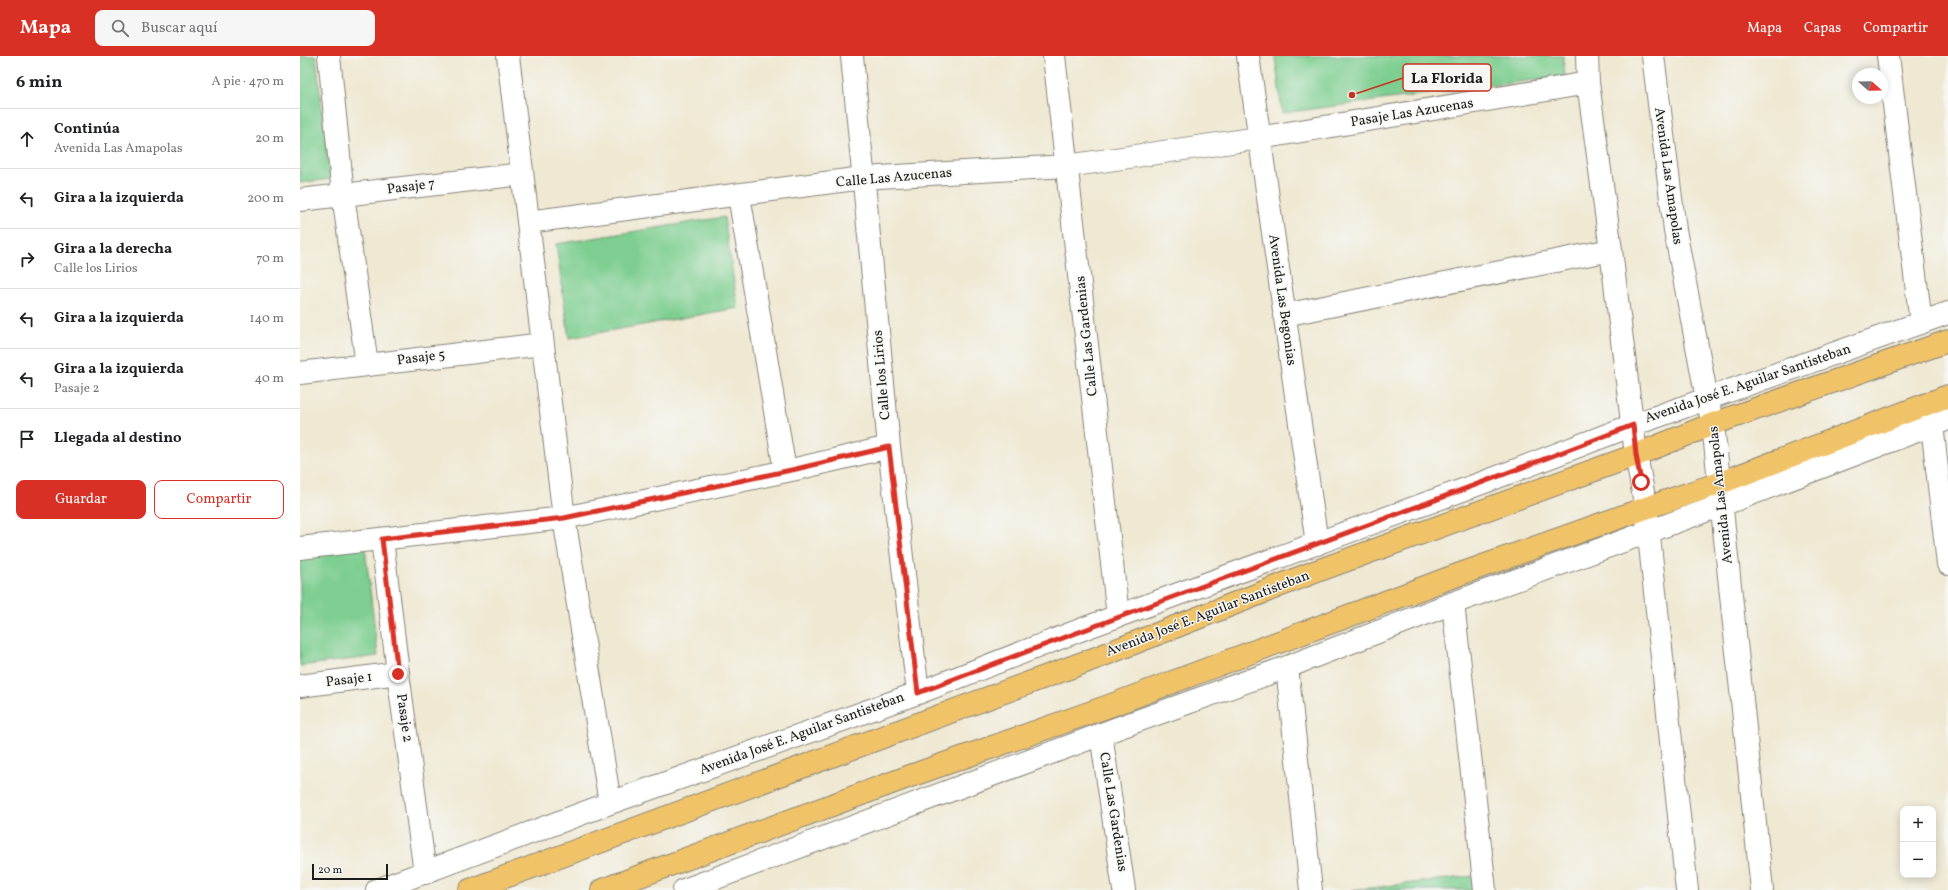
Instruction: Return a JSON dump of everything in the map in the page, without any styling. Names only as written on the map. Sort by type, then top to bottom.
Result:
[{"type":"main road","name":"Avenida José E. Aguilar Santisteban","points":[[470,890],[1096,658],[1317,571],[1636,455],[1713,424],[1948,341]]},
{"type":"main road","points":[[602,890],[912,775],[1109,706],[1449,578],[1720,483],[1948,396]]},
{"type":"street","points":[[329,56],[343,195],[367,365]]},
{"type":"street","points":[[508,56],[564,518],[610,803]]},
{"type":"street","name":"Calle los Lirios","points":[[852,56],[889,447],[918,693]]},
{"type":"street","name":"Calle Las Gardenias","points":[[1054,56],[1118,616]]},
{"type":"street","name":"Avenida Las Begonias","points":[[1248,56],[1317,544]]},
{"type":"street","points":[[1587,56],[1588,83],[1611,250],[1636,455],[1646,508],[1687,890]]},
{"type":"street","name":"Avenida Las Amapolas","points":[[1653,56],[1675,230],[1707,400],[1713,424],[1762,890]]},
{"type":"street","points":[[1888,56],[1921,323]]},
{"type":"street","name":"Pasaje Las Azucenas","points":[[1259,138],[1588,83]]},
{"type":"street","name":"Calle Las Azucenas","points":[[528,222],[739,196],[863,178],[1067,166],[1259,138]]},
{"type":"street","name":"Pasaje 7","points":[[300,200],[522,174]]},
{"type":"street","points":[[739,196],[786,471]]},
{"type":"street","points":[[1284,315],[1611,250]]},
{"type":"street","name":"Avenida José E. Aguilar Santisteban","points":[[377,890],[610,803],[918,693],[1118,616],[1490,480],[1633,425],[1707,400],[1948,313]]},
{"type":"street","name":"Pasaje 5","points":[[300,373],[543,344]]},
{"type":"street","points":[[684,890],[1101,734],[1287,667],[1722,505],[1940,422],[1948,564]]},
{"type":"street","points":[[300,548],[564,518],[786,471],[889,447]]},
{"type":"street","name":"Pasaje 2","points":[[382,539],[398,674],[425,873]]},
{"type":"street","points":[[1454,604],[1485,890]]},
{"type":"street","points":[[1287,667],[1311,890]]},
{"type":"street","name":"Pasaje 1","points":[[300,686],[398,674]]},
{"type":"street","name":"Calle Las Gardenias","points":[[1101,734],[1124,890]]},
{"type":"green space","points":[[300,56],[316,56],[330,179],[300,183]]},
{"type":"green space","points":[[1275,56],[1563,56],[1565,76],[1282,113]]},
{"type":"green space","points":[[724,217],[738,308],[569,338],[556,244]]},
{"type":"green space","points":[[365,548],[378,656],[300,666],[300,556]]},
{"type":"green space","points":[[1473,876],[1475,890],[1352,890]]},
{"type":"place","name":"La Florida","points":[[1352,95]]},
{"type":"route","points":[[398,674],[382,539],[564,518],[796,469],[889,447],[918,693],[1118,616],[1490,480],[1633,425],[1641,482]]}]
